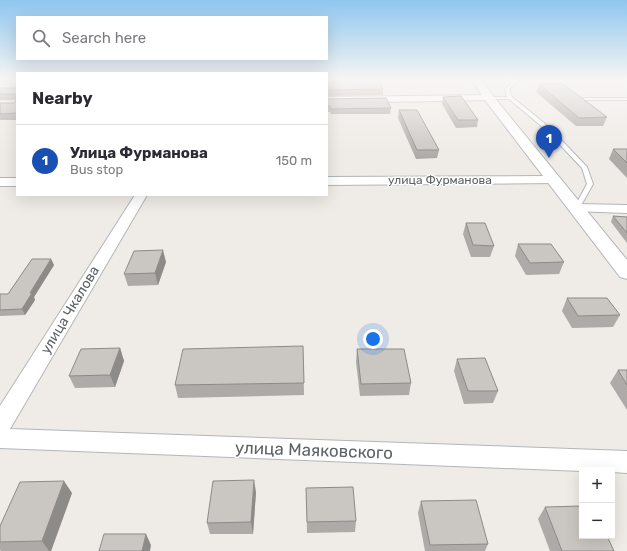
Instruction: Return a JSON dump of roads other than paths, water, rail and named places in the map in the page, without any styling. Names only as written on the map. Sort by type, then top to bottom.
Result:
[{"type":"street","points":[[495,106],[627,273]]},
{"type":"street","name":"улица Фурманова","points":[[328,181],[553,180]]},
{"type":"street","points":[[0,182],[16,182]]},
{"type":"street","name":"улица Чкалова","points":[[0,425],[140,196]]},
{"type":"street","points":[[577,208],[627,209]]},
{"type":"street","name":"улица Маяковского","points":[[0,438],[627,462]]},
{"type":"lane","points":[[520,106],[547,128],[585,168],[590,184],[577,208]]},
{"type":"place","name":"Улица Фурманова","points":[[549,158]]}]
